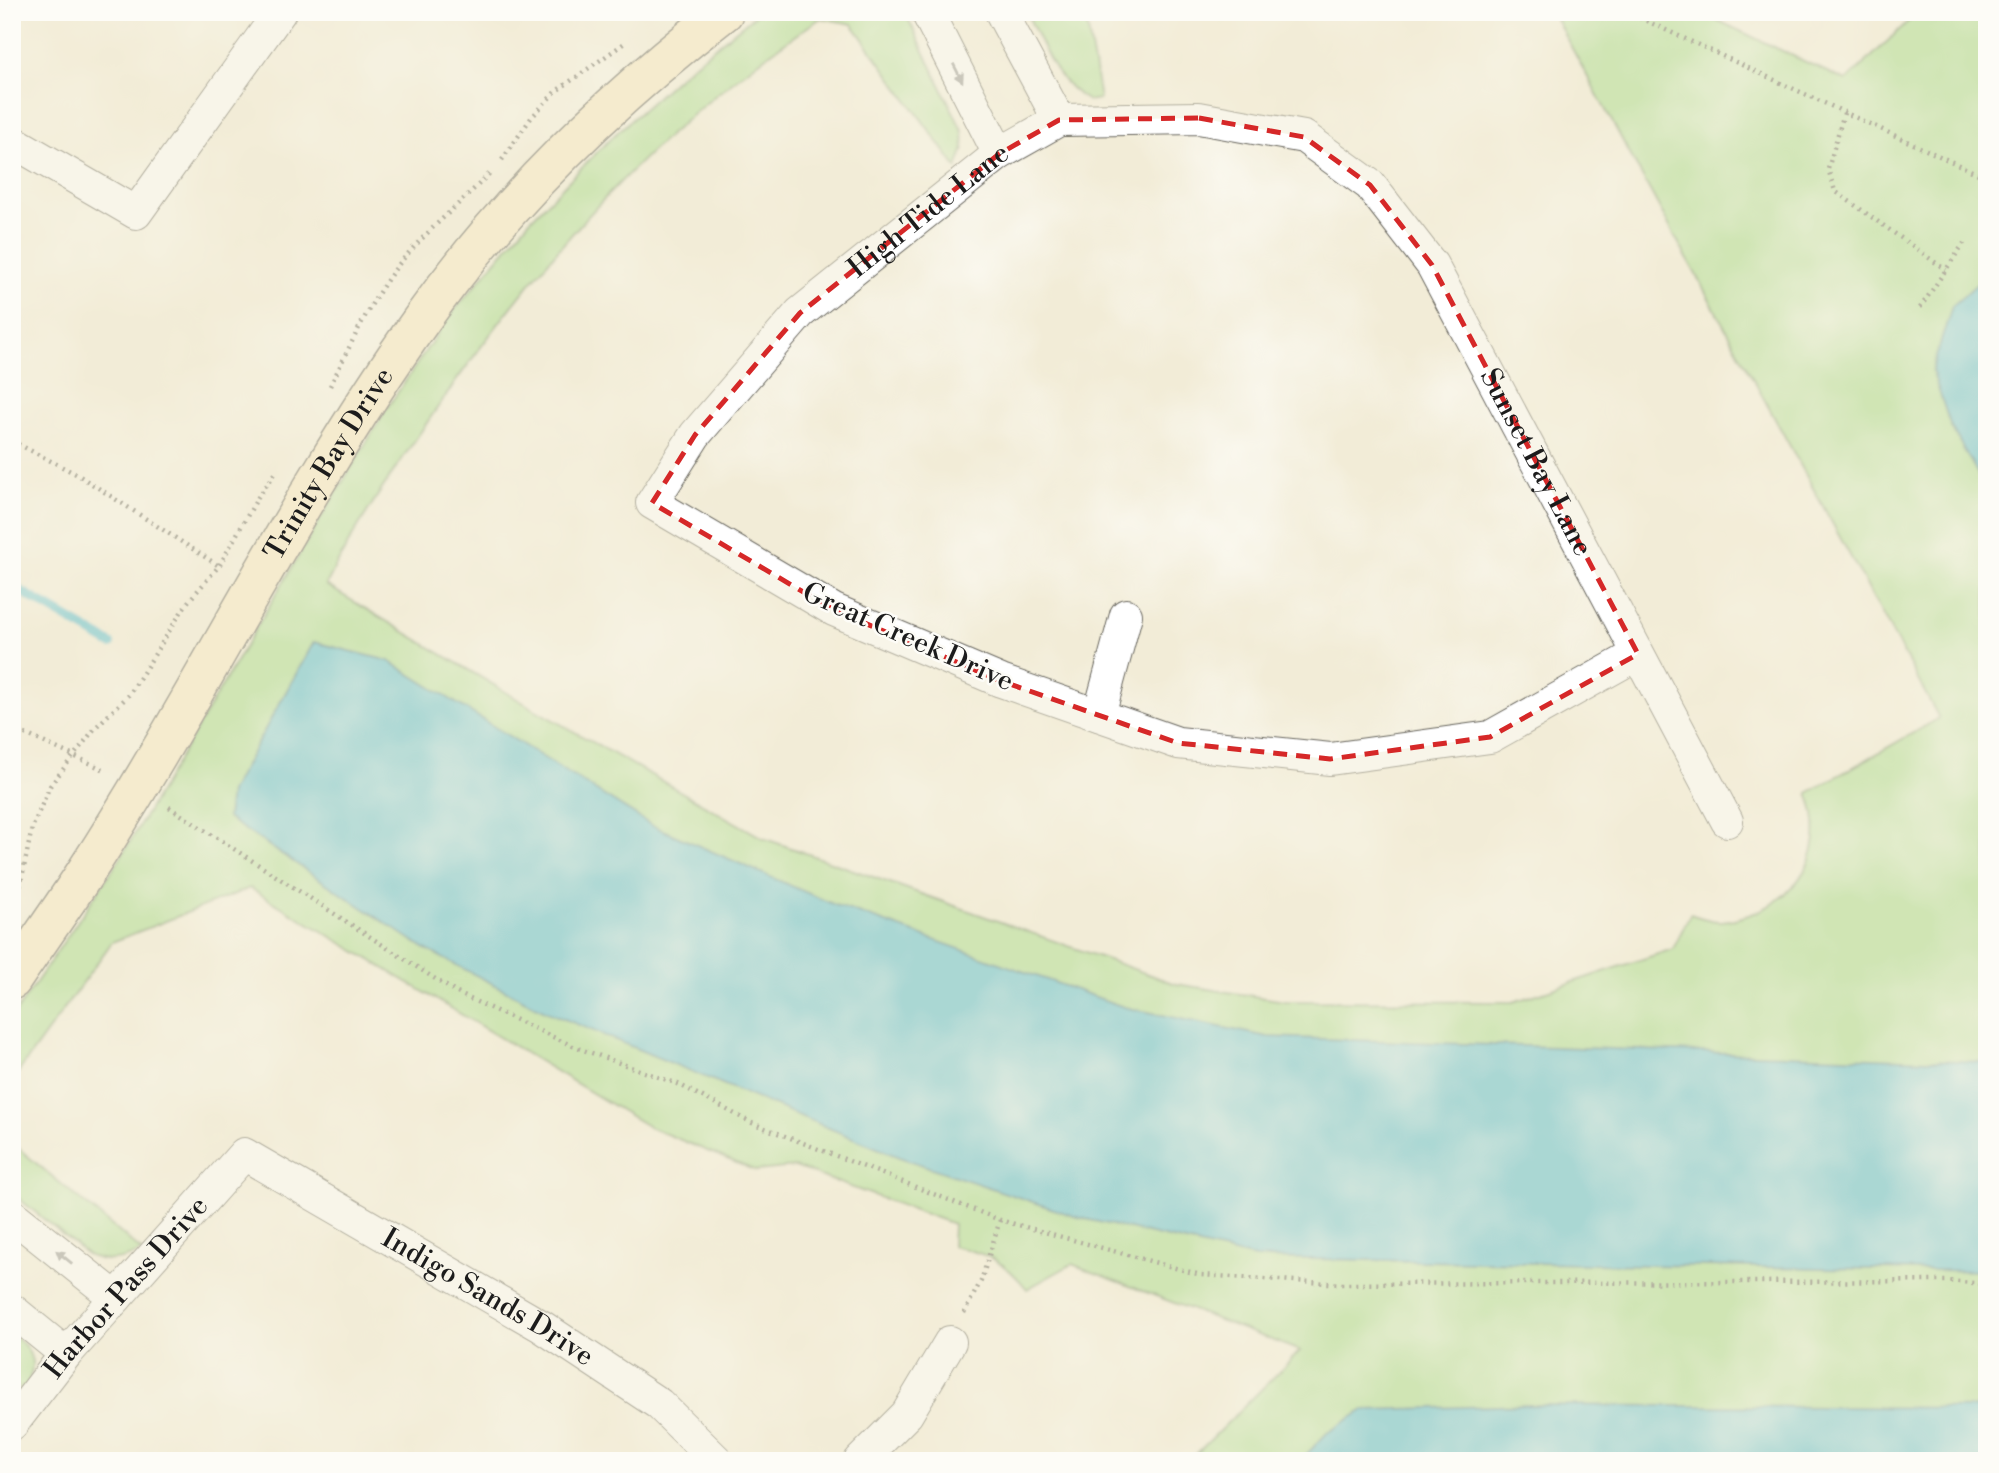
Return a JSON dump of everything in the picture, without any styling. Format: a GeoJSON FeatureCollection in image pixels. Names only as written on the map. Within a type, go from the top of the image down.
{"type":"FeatureCollection","features":[{"type":"Feature","properties":{"kind":"street"},"geometry":{"type":"LineString","coordinates":[[12,141],[136,214],[280,12]]}},
{"type":"Feature","properties":{"kind":"street","name":"Trinity Bay Drive"},"geometry":{"type":"LineString","coordinates":[[12,980],[88,868],[348,428],[423,317],[512,208],[576,140],[679,47],[724,12]]}},
{"type":"Feature","properties":{"kind":"street"},"geometry":{"type":"LineString","coordinates":[[927,12],[999,154]]}},
{"type":"Feature","properties":{"kind":"street"},"geometry":{"type":"LineString","coordinates":[[1002,12],[1059,120]]}},
{"type":"Feature","properties":{"kind":"street","name":"High Tide Lane"},"geometry":{"type":"LineString","coordinates":[[652,503],[695,435],[800,313],[999,154],[1059,120],[1199,118],[1304,138]]}},
{"type":"Feature","properties":{"kind":"street","name":"Sunset Bay Lane"},"geometry":{"type":"LineString","coordinates":[[1304,138],[1370,186],[1432,265],[1727,821]]}},
{"type":"Feature","properties":{"kind":"street","name":"Great Creek Drive"},"geometry":{"type":"LineString","coordinates":[[652,503],[834,610],[1001,681],[1178,743],[1330,760],[1490,737],[1638,654]]}},
{"type":"Feature","properties":{"kind":"street"},"geometry":{"type":"LineString","coordinates":[[1099,715],[1126,615]]}},
{"type":"Feature","properties":{"kind":"street","name":"Harbor Pass Drive"},"geometry":{"type":"LineString","coordinates":[[12,1424],[66,1354],[244,1154]]}},
{"type":"Feature","properties":{"kind":"street","name":"Indigo Sands Drive"},"geometry":{"type":"LineString","coordinates":[[244,1154],[541,1326],[659,1404],[717,1461]]}},
{"type":"Feature","properties":{"kind":"street"},"geometry":{"type":"LineString","coordinates":[[12,1215],[116,1298]]}},
{"type":"Feature","properties":{"kind":"street"},"geometry":{"type":"LineString","coordinates":[[12,1310],[66,1354]]}},
{"type":"Feature","properties":{"kind":"street"},"geometry":{"type":"LineString","coordinates":[[860,1461],[907,1414],[950,1342]]}},
{"type":"Feature","properties":{"kind":"path"},"geometry":{"type":"LineString","coordinates":[[1627,12],[1987,178]]}},
{"type":"Feature","properties":{"kind":"path"},"geometry":{"type":"LineString","coordinates":[[1844,113],[1828,169],[1835,191],[1946,270]]}},
{"type":"Feature","properties":{"kind":"path"},"geometry":{"type":"LineString","coordinates":[[1920,308],[1964,243]]}},
{"type":"Feature","properties":{"kind":"path"},"geometry":{"type":"LineString","coordinates":[[12,441],[78,475],[219,566]]}},
{"type":"Feature","properties":{"kind":"path"},"geometry":{"type":"LineString","coordinates":[[12,728],[109,772]]}},
{"type":"Feature","properties":{"kind":"path"},"geometry":{"type":"LineString","coordinates":[[159,801],[457,993],[575,1047],[678,1084],[752,1123],[1000,1220],[1201,1275],[1342,1284],[1919,1281],[1987,1284]]}},
{"type":"Feature","properties":{"kind":"path"},"geometry":{"type":"LineString","coordinates":[[950,1342],[981,1281],[1000,1220]]}},
{"type":"Feature","properties":{"kind":"highlighted area"},"geometry":{"type":"Polygon","coordinates":[[[1199,118],[1304,137],[1370,185],[1432,265],[1638,654],[1490,737],[1330,759],[1178,743],[1001,681],[834,610],[652,503],[695,435],[800,313],[999,154],[1059,120],[1199,118]]]}},
{"type":"Feature","properties":{"kind":"green space"},"geometry":{"type":"Polygon","coordinates":[[[759,12],[905,12],[963,132],[964,148],[957,168],[852,24],[821,18],[706,103],[655,148],[561,246],[517,299],[433,414],[363,519],[326,585],[534,709],[763,838],[1176,984],[1285,1001],[1513,1002],[1673,949],[1690,914],[1722,921],[1746,916],[1767,907],[1785,894],[1800,878],[1810,860],[1815,839],[1814,817],[1808,793],[1939,718],[1552,12],[1700,12],[1846,81],[1918,12],[1987,12],[1987,1461],[1189,1461],[1300,1351],[1072,1264],[1027,1289],[1003,1265],[976,1252],[952,1246],[953,1224],[795,1167],[756,1171],[649,1127],[250,888],[112,942],[12,1081],[12,1018],[119,860],[387,408],[447,319],[529,221],[611,138],[690,67],[759,12]]]}},
{"type":"Feature","properties":{"kind":"green space"},"geometry":{"type":"Polygon","coordinates":[[[1026,12],[1085,12],[1100,99],[1088,101],[1067,84],[1044,50],[1026,12]]]}},
{"type":"Feature","properties":{"kind":"green space"},"geometry":{"type":"Polygon","coordinates":[[[12,1143],[142,1251],[116,1260],[89,1256],[12,1193],[12,1143]]]}},
{"type":"Feature","properties":{"kind":"green space"},"geometry":{"type":"Polygon","coordinates":[[[12,1333],[26,1347],[32,1360],[31,1374],[23,1391],[12,1382],[12,1333]]]}},
{"type":"Feature","properties":{"kind":"water"},"geometry":{"type":"Polygon","coordinates":[[[1987,275],[1987,490],[1951,427],[1932,370],[1952,306],[1987,275]]]}},
{"type":"Feature","properties":{"kind":"water"},"geometry":{"type":"Polygon","coordinates":[[[314,642],[389,661],[651,825],[835,905],[1124,1007],[1268,1037],[1987,1062],[1987,1271],[1255,1258],[1077,1217],[899,1157],[545,1011],[425,949],[227,818],[230,792],[314,642]]]}},
{"type":"Feature","properties":{"kind":"water"},"geometry":{"type":"Polygon","coordinates":[[[1530,1405],[1987,1408],[1987,1461],[1300,1461],[1327,1433],[1364,1410],[1530,1405]]]}},
{"type":"Feature","properties":{"kind":"waterway"},"geometry":{"type":"LineString","coordinates":[[12,586],[111,644]]}}]}
